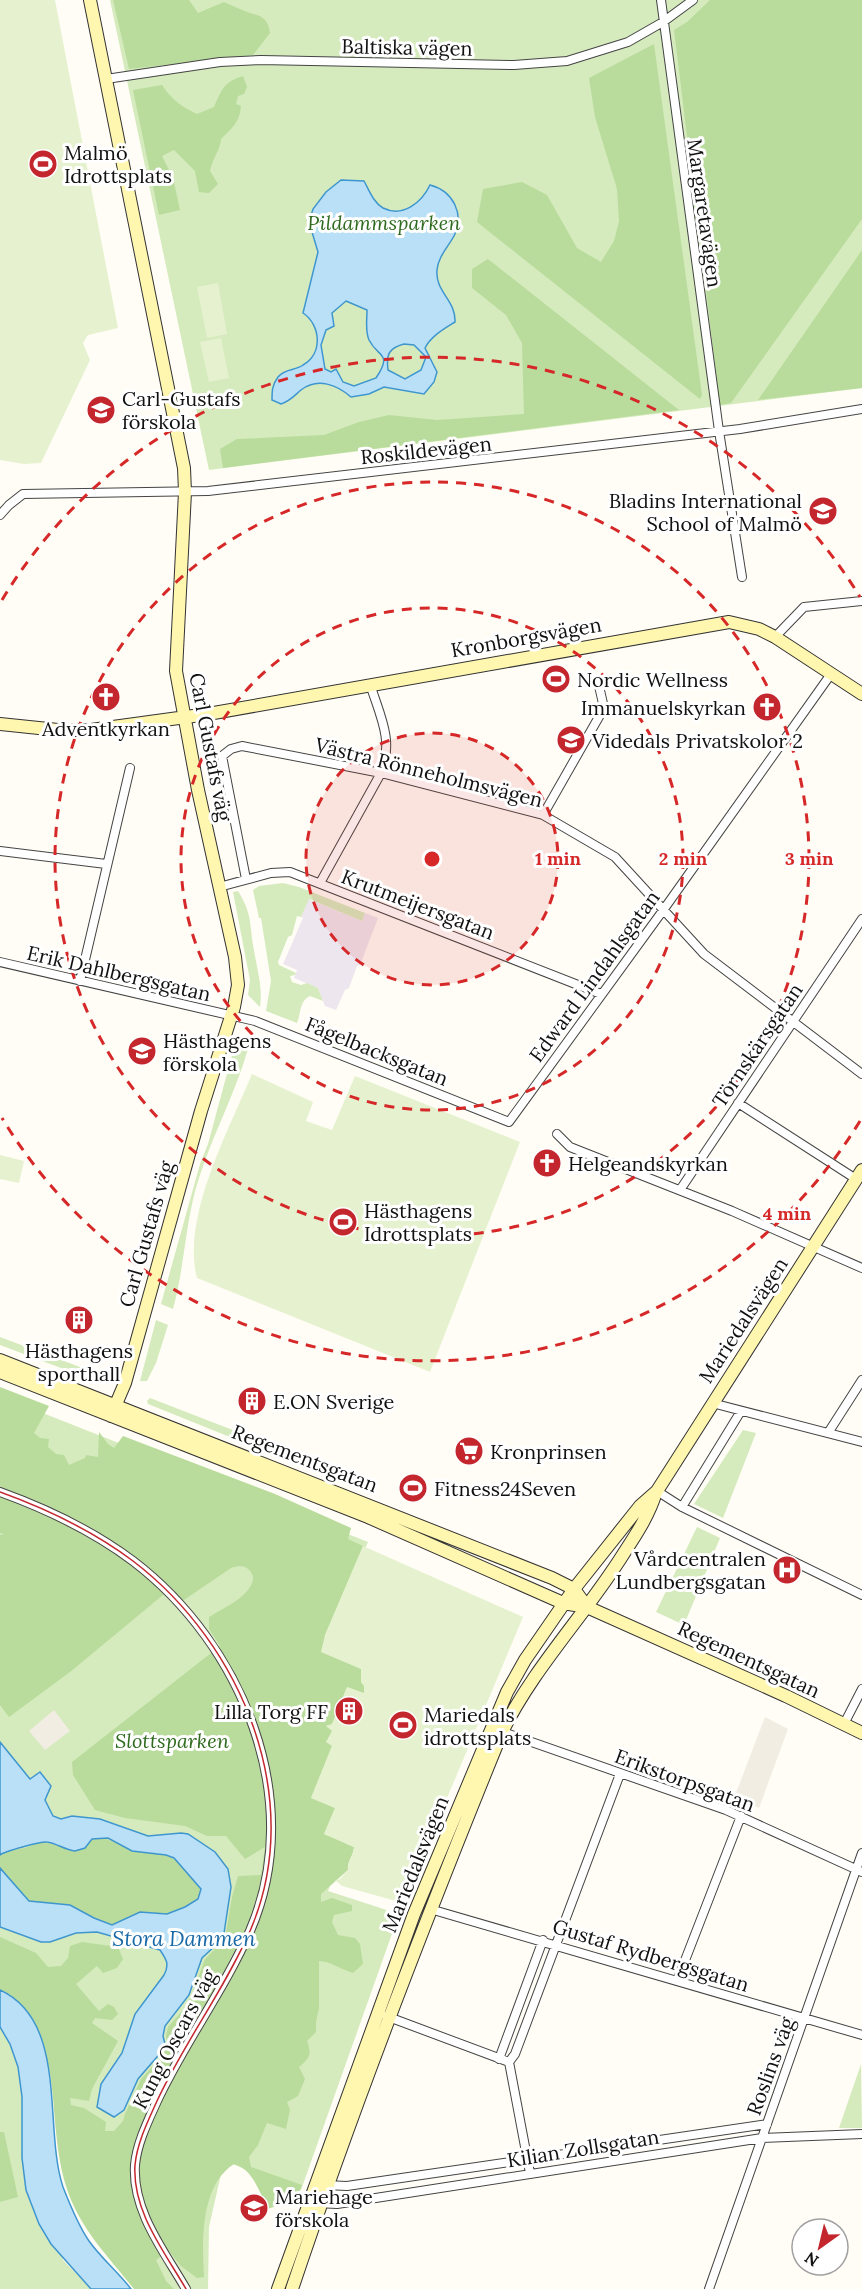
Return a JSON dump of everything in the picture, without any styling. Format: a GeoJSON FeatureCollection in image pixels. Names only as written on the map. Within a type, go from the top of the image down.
{"type":"FeatureCollection","features":[{"type":"Feature","properties":{"kind":"main road","name":"Carl Gustafs väg"},"geometry":{"type":"LineString","coordinates":[[90,0],[184,468],[185,492],[176,671],[183,716],[238,979],[238,994],[201,1111],[125,1383],[114,1411]]}},
{"type":"Feature","properties":{"kind":"main road","name":"Kronborgsvägen"},"geometry":{"type":"LineString","coordinates":[[0,724],[58,730],[91,730],[208,714],[729,622],[775,637],[831,674],[861,690]]}},
{"type":"Feature","properties":{"kind":"main road","name":"Mariedalsvägen"},"geometry":{"type":"LineString","coordinates":[[278,2289],[322,2184],[384,2015],[422,1893],[497,1730],[603,1587],[650,1513],[657,1491],[859,1174]]}},
{"type":"Feature","properties":{"kind":"main road","name":"Regementsgatan"},"geometry":{"type":"LineString","coordinates":[[0,1360],[563,1603],[587,1607],[862,1733]]}},
{"type":"Feature","properties":{"kind":"main road","name":"Regementsgatan"},"geometry":{"type":"LineString","coordinates":[[0,1372],[114,1411],[421,1524],[552,1578],[574,1589],[587,1607]]}},
{"type":"Feature","properties":{"kind":"main road","name":"Mariedalsvägen"},"geometry":{"type":"LineString","coordinates":[[384,2015],[430,1909],[515,1676],[563,1603],[640,1506],[657,1491]]}},
{"type":"Feature","properties":{"kind":"main road","name":"Mariedalsvägen"},"geometry":{"type":"LineString","coordinates":[[292,2289],[315,2202]]}},
{"type":"Feature","properties":{"kind":"street","name":"Margaretavägen"},"geometry":{"type":"LineString","coordinates":[[661,0],[719,431],[742,577]]}},
{"type":"Feature","properties":{"kind":"street","name":"Baltiska vägen"},"geometry":{"type":"LineString","coordinates":[[106,79],[220,62],[261,60],[514,65],[567,61],[628,42],[663,22],[693,0]]}},
{"type":"Feature","properties":{"kind":"street","name":"Roskildevägen"},"geometry":{"type":"LineString","coordinates":[[0,515],[9,504],[23,494],[185,492],[512,457],[719,431],[862,409]]}},
{"type":"Feature","properties":{"kind":"street"},"geometry":{"type":"LineString","coordinates":[[775,637],[793,616],[804,608],[862,601]]}},
{"type":"Feature","properties":{"kind":"street","name":"Edward Lindahlsgatan"},"geometry":{"type":"LineString","coordinates":[[509,1122],[831,674]]}},
{"type":"Feature","properties":{"kind":"street"},"geometry":{"type":"LineString","coordinates":[[320,883],[387,758],[388,740],[370,684]]}},
{"type":"Feature","properties":{"kind":"street"},"geometry":{"type":"LineString","coordinates":[[543,814],[604,708],[599,686]]}},
{"type":"Feature","properties":{"kind":"street","name":"Västra Rönneholmsvägen"},"geometry":{"type":"LineString","coordinates":[[222,756],[231,749],[242,746],[381,773],[543,814],[615,857],[704,954],[862,1074]]}},
{"type":"Feature","properties":{"kind":"street","name":"Carl Gustafs väg"},"geometry":{"type":"LineString","coordinates":[[222,756],[246,879]]}},
{"type":"Feature","properties":{"kind":"street"},"geometry":{"type":"LineString","coordinates":[[80,981],[130,768]]}},
{"type":"Feature","properties":{"kind":"street"},"geometry":{"type":"LineString","coordinates":[[0,851],[106,864]]}},
{"type":"Feature","properties":{"kind":"street","name":"Krutmeijersgatan"},"geometry":{"type":"LineString","coordinates":[[219,887],[271,873],[290,872],[601,994]]}},
{"type":"Feature","properties":{"kind":"street","name":"Törnskärsgatan"},"geometry":{"type":"LineString","coordinates":[[680,1190],[862,919]]}},
{"type":"Feature","properties":{"kind":"street","name":"Erik Dahlbergsgatan"},"geometry":{"type":"LineString","coordinates":[[0,962],[231,1016]]}},
{"type":"Feature","properties":{"kind":"street","name":"Fågelbacksgatan"},"geometry":{"type":"LineString","coordinates":[[231,1016],[268,1026],[509,1122]]}},
{"type":"Feature","properties":{"kind":"street"},"geometry":{"type":"LineString","coordinates":[[738,1103],[859,1174]]}},
{"type":"Feature","properties":{"kind":"street"},"geometry":{"type":"LineString","coordinates":[[557,1134],[570,1146],[732,1210],[862,1268]]}},
{"type":"Feature","properties":{"kind":"street"},"geometry":{"type":"LineString","coordinates":[[828,1434],[862,1380]]}},
{"type":"Feature","properties":{"kind":"street"},"geometry":{"type":"LineString","coordinates":[[712,1403],[862,1442]]}},
{"type":"Feature","properties":{"kind":"street"},"geometry":{"type":"LineString","coordinates":[[682,1507],[741,1411]]}},
{"type":"Feature","properties":{"kind":"street"},"geometry":{"type":"LineString","coordinates":[[657,1491],[682,1507],[862,1595]]}},
{"type":"Feature","properties":{"kind":"street","name":"Kung Oscars väg"},"geometry":{"type":"LineString","coordinates":[[0,1492],[59,1516],[99,1538],[133,1561],[166,1590],[200,1630],[224,1664],[248,1710],[263,1755],[271,1813],[271,1830],[267,1873],[257,1911],[226,1978],[170,2072],[142,2135],[135,2165],[139,2200],[145,2217],[186,2289]]}},
{"type":"Feature","properties":{"kind":"street"},"geometry":{"type":"LineString","coordinates":[[844,1724],[862,1689]]}},
{"type":"Feature","properties":{"kind":"street","name":"Erikstorpsgatan"},"geometry":{"type":"LineString","coordinates":[[497,1730],[741,1816],[859,1871]]}},
{"type":"Feature","properties":{"kind":"street"},"geometry":{"type":"LineString","coordinates":[[530,2173],[509,2062],[515,2054],[620,1774]]}},
{"type":"Feature","properties":{"kind":"street"},"geometry":{"type":"LineString","coordinates":[[678,1981],[741,1816]]}},
{"type":"Feature","properties":{"kind":"street","name":"Roslins väg"},"geometry":{"type":"LineString","coordinates":[[709,2289],[859,1871],[862,1853]]}},
{"type":"Feature","properties":{"kind":"street","name":"Gustaf Rydbergsgatan"},"geometry":{"type":"LineString","coordinates":[[430,1909],[543,1940],[862,2035]]}},
{"type":"Feature","properties":{"kind":"street"},"geometry":{"type":"LineString","coordinates":[[499,2059],[543,1940]]}},
{"type":"Feature","properties":{"kind":"street"},"geometry":{"type":"LineString","coordinates":[[384,2015],[509,2062]]}},
{"type":"Feature","properties":{"kind":"street","name":"Kilian Zollsgatan"},"geometry":{"type":"LineString","coordinates":[[322,2184],[347,2187],[767,2124]]}},
{"type":"Feature","properties":{"kind":"street","name":"Kilian Zollsgatan"},"geometry":{"type":"LineString","coordinates":[[315,2202],[337,2204],[762,2138],[862,2134]]}},
{"type":"Feature","properties":{"kind":"shaded area"},"geometry":{"type":"Polygon","coordinates":[[[308,899],[362,921],[365,913],[378,918],[360,965],[357,966],[349,988],[345,990],[336,1010],[325,1006],[318,988],[294,978],[297,970],[283,964],[303,918],[301,917],[308,899]]]}},
{"type":"Feature","properties":{"kind":"shaded area"},"geometry":{"type":"Polygon","coordinates":[[[54,1710],[70,1731],[45,1750],[29,1731],[54,1710]]]}},
{"type":"Feature","properties":{"kind":"shaded area"},"geometry":{"type":"Polygon","coordinates":[[[765,1717],[788,1729],[759,1808],[752,1805],[750,1810],[742,1807],[745,1796],[736,1793],[765,1717]]]}},
{"type":"Feature","properties":{"kind":"green space","name":"Malmö Idrottsplats"},"geometry":{"type":"Polygon","coordinates":[[[0,0],[55,0],[118,328],[88,335],[83,343],[90,360],[41,463],[24,464],[0,460],[0,0]]]}},
{"type":"Feature","properties":{"kind":"green space","name":"Pildammsparken"},"geometry":{"type":"Polygon","coordinates":[[[110,0],[862,0],[862,388],[209,470],[110,0]]]}},
{"type":"Feature","properties":{"kind":"green space"},"geometry":{"type":"Polygon","coordinates":[[[113,0],[189,0],[198,13],[224,2],[263,18],[270,33],[253,55],[129,69],[113,0]]]}},
{"type":"Feature","properties":{"kind":"green space"},"geometry":{"type":"Polygon","coordinates":[[[710,0],[862,0],[862,219],[731,403],[720,405],[674,30],[687,22],[710,0]]]}},
{"type":"Feature","properties":{"kind":"green space"},"geometry":{"type":"Polygon","coordinates":[[[654,44],[702,395],[700,399],[477,222],[483,189],[522,182],[547,195],[577,248],[601,262],[614,241],[619,221],[617,189],[595,117],[589,78],[654,44]]]}},
{"type":"Feature","properties":{"kind":"green space"},"geometry":{"type":"Polygon","coordinates":[[[243,76],[247,87],[244,94],[238,96],[236,104],[241,106],[239,116],[221,139],[210,171],[218,184],[209,193],[199,192],[195,171],[174,150],[162,156],[173,178],[180,210],[159,215],[133,90],[162,85],[177,102],[197,114],[214,107],[224,87],[243,76]]]}},
{"type":"Feature","properties":{"kind":"green space"},"geometry":{"type":"Polygon","coordinates":[[[862,250],[862,388],[758,400],[851,266],[862,250]]]}},
{"type":"Feature","properties":{"kind":"green space"},"geometry":{"type":"Polygon","coordinates":[[[488,259],[679,410],[223,468],[220,449],[237,439],[324,435],[359,422],[389,415],[437,420],[524,414],[522,343],[506,315],[472,288],[472,269],[488,259]]]}},
{"type":"Feature","properties":{"kind":"green space"},"geometry":{"type":"Polygon","coordinates":[[[218,283],[227,334],[207,338],[197,287],[218,283]]]}},
{"type":"Feature","properties":{"kind":"green space"},"geometry":{"type":"Polygon","coordinates":[[[221,338],[229,378],[209,382],[200,342],[221,338]]]}},
{"type":"Feature","properties":{"kind":"green space"},"geometry":{"type":"Polygon","coordinates":[[[283,883],[365,913],[362,921],[309,899],[301,917],[297,916],[292,935],[288,937],[278,962],[279,965],[296,973],[290,976],[292,982],[301,985],[307,983],[318,988],[323,1001],[310,996],[306,998],[297,1023],[266,1011],[271,981],[261,918],[259,918],[253,890],[259,886],[283,883]]]}},
{"type":"Feature","properties":{"kind":"green space"},"geometry":{"type":"Polygon","coordinates":[[[238,891],[250,920],[260,985],[260,1007],[248,995],[250,980],[233,892],[238,891]]]}},
{"type":"Feature","properties":{"kind":"green space"},"geometry":{"type":"Polygon","coordinates":[[[235,1044],[248,1049],[194,1194],[173,1309],[161,1304],[235,1044]]]}},
{"type":"Feature","properties":{"kind":"green space","name":"Hästhagens Idrottsplats"},"geometry":{"type":"Polygon","coordinates":[[[252,1074],[313,1102],[306,1121],[332,1130],[355,1076],[520,1142],[430,1372],[197,1278],[194,1254],[201,1201],[220,1147],[252,1074]]]}},
{"type":"Feature","properties":{"kind":"green space"},"geometry":{"type":"Polygon","coordinates":[[[0,1155],[24,1161],[19,1183],[0,1179],[0,1155]]]}},
{"type":"Feature","properties":{"kind":"green space"},"geometry":{"type":"Polygon","coordinates":[[[156,1320],[168,1325],[156,1363],[147,1381],[140,1381],[156,1320]]]}},
{"type":"Feature","properties":{"kind":"green space"},"geometry":{"type":"Polygon","coordinates":[[[0,1337],[96,1373],[97,1378],[93,1380],[0,1345],[0,1337]]]}},
{"type":"Feature","properties":{"kind":"green space","name":"Slottsparken"},"geometry":{"type":"Polygon","coordinates":[[[0,1387],[49,1406],[34,1433],[40,1438],[49,1439],[48,1447],[56,1454],[64,1455],[69,1465],[85,1458],[86,1455],[98,1457],[99,1432],[114,1448],[123,1436],[275,1494],[351,1528],[348,1539],[363,1546],[325,1635],[361,1669],[364,1694],[347,1687],[332,1724],[326,1726],[333,1731],[332,1746],[311,1798],[335,1808],[324,1834],[354,1847],[348,1870],[321,1894],[321,1902],[332,1898],[352,1905],[352,1911],[334,1915],[332,1922],[338,1935],[355,1938],[360,1944],[363,1964],[353,1973],[319,1961],[319,2008],[316,2032],[307,2041],[309,2056],[299,2067],[305,2079],[298,2096],[287,2102],[290,2110],[286,2129],[267,2123],[258,2145],[249,2157],[251,2167],[302,2185],[296,2200],[267,2209],[261,2208],[259,2203],[261,2194],[253,2180],[244,2169],[234,2164],[223,2174],[209,2200],[204,2231],[204,2277],[197,2278],[181,2266],[169,2251],[156,2260],[166,2281],[174,2289],[134,2289],[95,2241],[78,2215],[62,2172],[47,2061],[11,1995],[0,1990],[0,1937],[36,1953],[48,1967],[61,1966],[68,1958],[70,1946],[82,1942],[118,1947],[123,1959],[117,1968],[103,1973],[97,1966],[76,1984],[99,2011],[108,2004],[114,2007],[118,2014],[112,2020],[95,2018],[92,2023],[118,2041],[92,2089],[89,2101],[70,2098],[71,2105],[84,2108],[106,2122],[105,2131],[114,2131],[123,2121],[141,2079],[163,2055],[167,2043],[168,2027],[189,2003],[205,1959],[217,1947],[226,1932],[238,1876],[261,1875],[265,1847],[245,1859],[226,1836],[207,1836],[185,1826],[125,1818],[95,1810],[73,1775],[72,1762],[220,1646],[209,1629],[209,1617],[243,1595],[249,1589],[253,1576],[244,1567],[231,1568],[181,1602],[169,1590],[70,1672],[9,1717],[0,1705],[0,1535],[4,1534],[0,1533],[0,1387]]]}},
{"type":"Feature","properties":{"kind":"green space","name":"Slottsparken"},"geometry":{"type":"Polygon","coordinates":[[[0,1396],[368,1542],[320,1650],[386,1677],[344,1850],[328,1891],[399,1914],[301,2190],[224,2161],[209,2227],[208,2289],[140,2289],[55,2064],[0,1983],[0,1396]]]}},
{"type":"Feature","properties":{"kind":"green space"},"geometry":{"type":"Polygon","coordinates":[[[150,1398],[372,1484],[370,1490],[342,1482],[148,1404],[147,1401],[150,1398]]]}},
{"type":"Feature","properties":{"kind":"green space"},"geometry":{"type":"Polygon","coordinates":[[[743,1430],[756,1433],[723,1518],[694,1504],[743,1430]]]}},
{"type":"Feature","properties":{"kind":"green space"},"geometry":{"type":"Polygon","coordinates":[[[697,1527],[720,1538],[684,1625],[656,1612],[697,1527]]]}},
{"type":"Feature","properties":{"kind":"green space","name":"Mariedals idrottsplats"},"geometry":{"type":"Polygon","coordinates":[[[363,1546],[523,1617],[403,1903],[342,1886],[335,1880],[340,1879],[348,1870],[354,1847],[324,1834],[335,1808],[311,1798],[332,1746],[326,1742],[332,1731],[326,1726],[332,1724],[347,1687],[364,1693],[361,1669],[321,1652],[325,1635],[363,1546]]]}},
{"type":"Feature","properties":{"kind":"green space"},"geometry":{"type":"Polygon","coordinates":[[[98,1837],[136,1851],[161,1854],[174,1860],[185,1869],[201,1889],[199,1899],[167,1914],[140,1912],[112,1925],[70,1905],[29,1901],[0,1868],[0,1855],[5,1851],[25,1848],[40,1842],[85,1848],[92,1839],[98,1837]]]}},
{"type":"Feature","properties":{"kind":"green space"},"geometry":{"type":"Polygon","coordinates":[[[0,2027],[10,2043],[18,2067],[22,2097],[63,2260],[91,2289],[0,2289],[0,2027]]]}},
{"type":"Feature","properties":{"kind":"green space"},"geometry":{"type":"Polygon","coordinates":[[[861,2064],[862,2128],[839,2128],[861,2064]]]}},
{"type":"Feature","properties":{"kind":"green space"},"geometry":{"type":"Polygon","coordinates":[[[0,2132],[4,2132],[18,2197],[0,2202],[0,2132]]]}},
{"type":"Feature","properties":{"kind":"water"},"geometry":{"type":"Polygon","coordinates":[[[341,180],[364,181],[377,203],[390,211],[398,211],[411,207],[430,185],[445,192],[455,204],[457,228],[441,256],[437,278],[452,308],[455,322],[434,336],[425,348],[437,372],[434,382],[424,394],[384,387],[369,394],[351,397],[334,386],[321,383],[307,386],[281,404],[272,400],[273,388],[278,377],[284,372],[300,367],[309,360],[317,347],[316,332],[309,318],[303,313],[318,252],[309,222],[313,209],[326,192],[341,180]],[[346,301],[332,313],[334,326],[326,330],[321,345],[325,369],[331,372],[336,369],[343,382],[354,386],[376,378],[384,359],[369,340],[367,310],[346,301]],[[404,344],[390,352],[387,364],[388,370],[405,379],[421,370],[426,357],[414,345],[404,344]]]}},
{"type":"Feature","properties":{"kind":"water","name":"Stora Dammen"},"geometry":{"type":"Polygon","coordinates":[[[0,1742],[30,1779],[40,1772],[51,1786],[45,1800],[53,1816],[61,1819],[72,1816],[100,1819],[148,1836],[188,1834],[215,1852],[228,1869],[231,1887],[224,1933],[217,1944],[202,1958],[189,1995],[165,2026],[163,2050],[138,2079],[124,2110],[114,2117],[97,2107],[101,2084],[122,2053],[135,2014],[164,1975],[167,1968],[165,1959],[160,1950],[97,1932],[76,1933],[50,1942],[41,1942],[0,1927],[0,1868],[29,1901],[70,1905],[112,1925],[140,1912],[167,1914],[185,1907],[198,1899],[201,1889],[174,1858],[132,1851],[108,1838],[92,1839],[85,1848],[75,1851],[43,1842],[0,1855],[0,1742]]]}},
{"type":"Feature","properties":{"kind":"water"},"geometry":{"type":"Polygon","coordinates":[[[0,1990],[22,2005],[36,2026],[45,2051],[50,2078],[57,2163],[71,2208],[89,2241],[131,2289],[91,2289],[51,2244],[39,2224],[26,2190],[22,2158],[22,2097],[18,2067],[10,2044],[0,2027],[0,1990]]]}},
{"type":"Feature","properties":{"kind":"tram line"},"geometry":{"type":"LineString","coordinates":[[0,1492],[52,1513],[86,1530],[133,1561],[172,1595],[205,1635],[233,1680],[254,1728],[267,1778],[271,1830],[266,1881],[250,1931],[240,1953],[168,2079],[140,2140],[136,2157],[135,2182],[144,2214],[159,2245],[186,2289]]}},
{"type":"Feature","properties":{"kind":"place","name":"Malmö Idrottsplats"},"geometry":{"type":"Point","coordinates":[43,164]}},
{"type":"Feature","properties":{"kind":"place","name":"Carl-Gustafs förskola"},"geometry":{"type":"Point","coordinates":[101,410]}},
{"type":"Feature","properties":{"kind":"place","name":"Bladins International School of Malmö"},"geometry":{"type":"Point","coordinates":[823,511]}},
{"type":"Feature","properties":{"kind":"place","name":"Nordic Wellness"},"geometry":{"type":"Point","coordinates":[556,679]}},
{"type":"Feature","properties":{"kind":"place","name":"Adventkyrkan"},"geometry":{"type":"Point","coordinates":[106,697]}},
{"type":"Feature","properties":{"kind":"place","name":"Immanuelskyrkan"},"geometry":{"type":"Point","coordinates":[767,707]}},
{"type":"Feature","properties":{"kind":"place","name":"Videdals Privatskolor 2"},"geometry":{"type":"Point","coordinates":[571,740]}},
{"type":"Feature","properties":{"kind":"place","name":"Hästhagens förskola"},"geometry":{"type":"Point","coordinates":[142,1051]}},
{"type":"Feature","properties":{"kind":"place","name":"Helgeandskyrkan"},"geometry":{"type":"Point","coordinates":[547,1163]}},
{"type":"Feature","properties":{"kind":"place","name":"Hästhagens Idrottsplats"},"geometry":{"type":"Point","coordinates":[343,1222]}},
{"type":"Feature","properties":{"kind":"place","name":"Hästhagens sporthall"},"geometry":{"type":"Point","coordinates":[79,1320]}},
{"type":"Feature","properties":{"kind":"place","name":"E.ON Sverige"},"geometry":{"type":"Point","coordinates":[252,1401]}},
{"type":"Feature","properties":{"kind":"place","name":"Kronprinsen"},"geometry":{"type":"Point","coordinates":[469,1451]}},
{"type":"Feature","properties":{"kind":"place","name":"Fitness24Seven"},"geometry":{"type":"Point","coordinates":[413,1488]}},
{"type":"Feature","properties":{"kind":"place","name":"Vårdcentralen Lundbergsgatan"},"geometry":{"type":"Point","coordinates":[787,1570]}},
{"type":"Feature","properties":{"kind":"place","name":"Lilla Torg FF"},"geometry":{"type":"Point","coordinates":[349,1711]}},
{"type":"Feature","properties":{"kind":"place","name":"Mariedals idrottsplats"},"geometry":{"type":"Point","coordinates":[403,1725]}},
{"type":"Feature","properties":{"kind":"place","name":"Mariehage förskola"},"geometry":{"type":"Point","coordinates":[254,2208]}}]}
